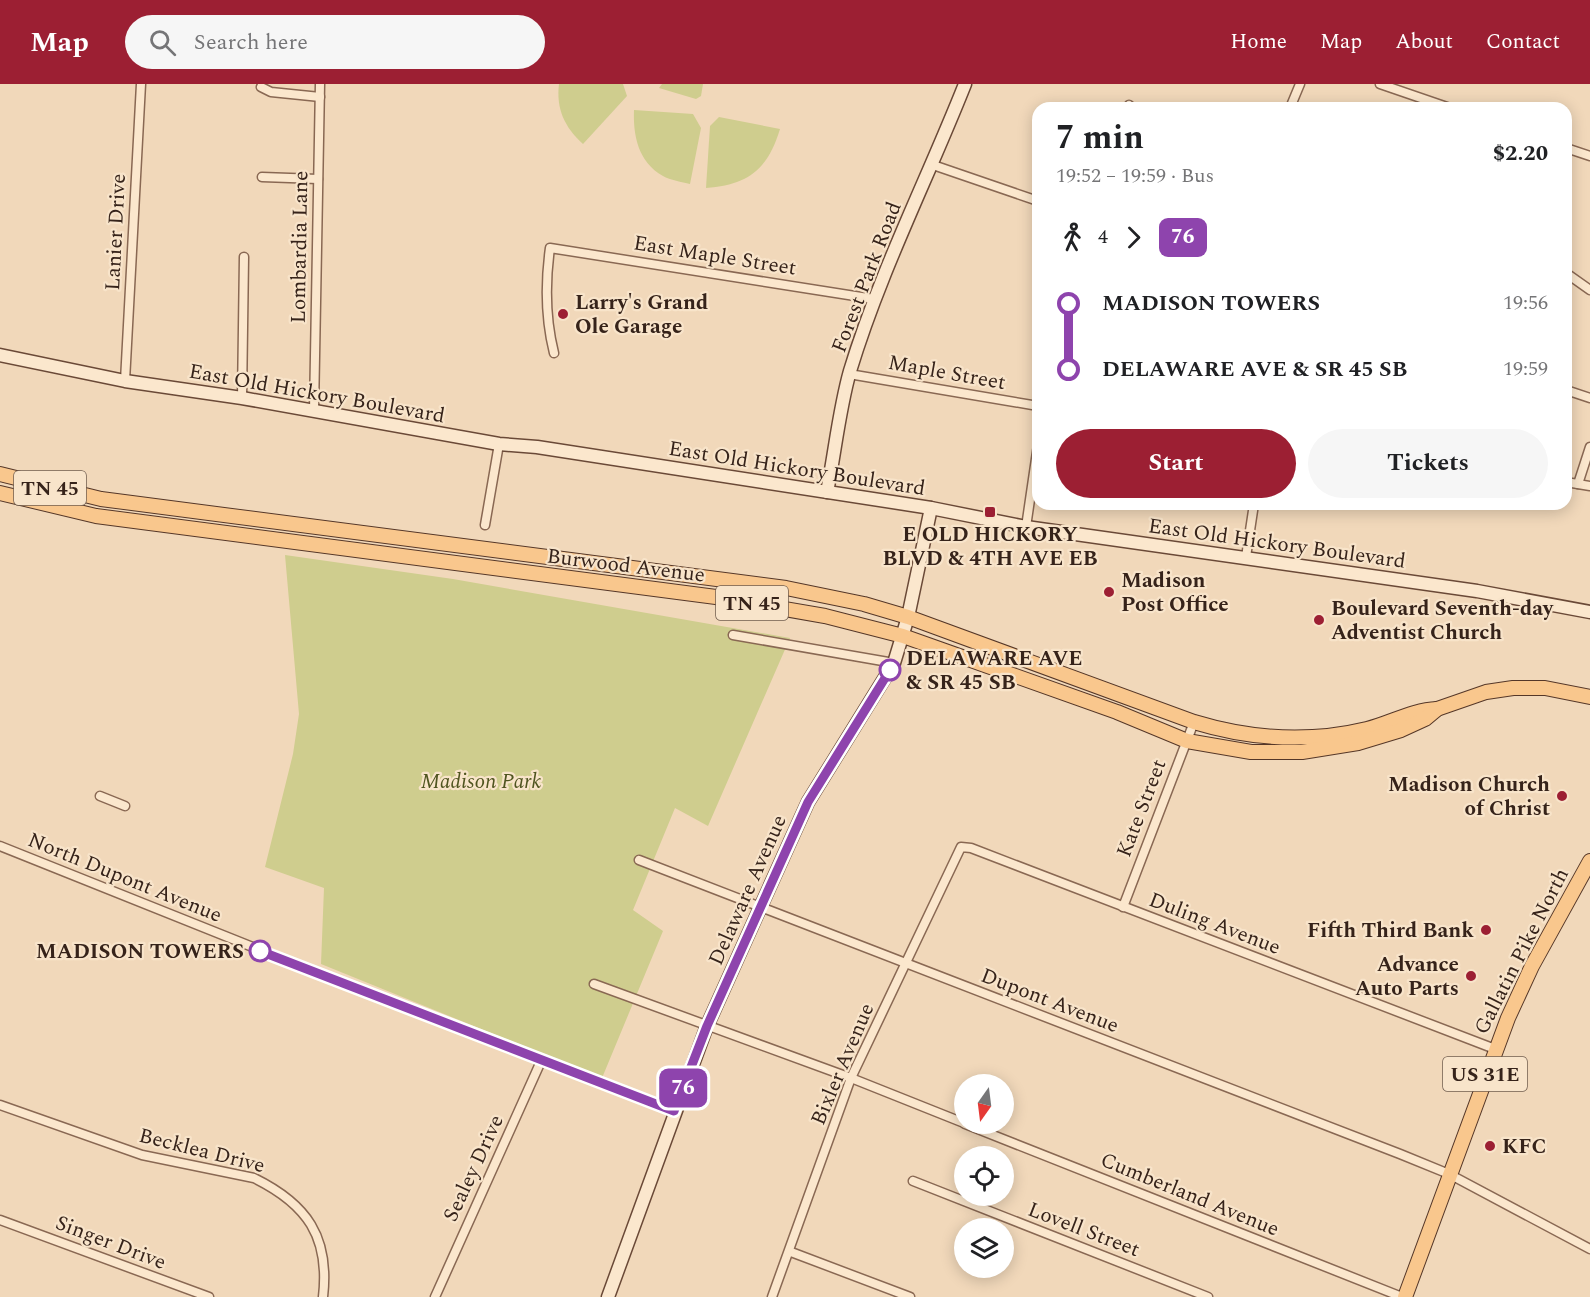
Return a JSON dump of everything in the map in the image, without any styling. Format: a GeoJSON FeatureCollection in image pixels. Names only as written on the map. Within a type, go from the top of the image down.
{"type":"FeatureCollection","features":[{"type":"Feature","properties":{"kind":"main road","name":"Burwood Avenue"},"geometry":{"type":"LineString","coordinates":[[0,474],[101,499],[786,588],[864,604],[908,617],[1194,722],[1242,734],[1294,738],[1366,729],[1421,710],[1437,709],[1486,692],[1513,688],[1545,688],[1590,697]]}},
{"type":"Feature","properties":{"kind":"main road","name":"Burwood Avenue"},"geometry":{"type":"LineString","coordinates":[[0,493],[96,516],[716,597],[825,616],[903,636],[1116,712],[1187,741],[1251,752],[1328,749],[1401,730],[1425,719],[1437,709]]}},
{"type":"Feature","properties":{"kind":"main road","name":"Gallatin Pike North"},"geometry":{"type":"LineString","coordinates":[[1403,1297],[1495,1049],[1532,966],[1590,861]]}},
{"type":"Feature","properties":{"kind":"street","name":"Lanier Drive"},"geometry":{"type":"LineString","coordinates":[[125,381],[141,84]]}},
{"type":"Feature","properties":{"kind":"street","name":"Lombardia Lane"},"geometry":{"type":"LineString","coordinates":[[314,411],[320,84]]}},
{"type":"Feature","properties":{"kind":"street","name":"Forest Park Road"},"geometry":{"type":"LineString","coordinates":[[827,492],[849,374],[874,299],[933,165],[965,84]]}},
{"type":"Feature","properties":{"kind":"street"},"geometry":{"type":"LineString","coordinates":[[1292,102],[1300,84]]}},
{"type":"Feature","properties":{"kind":"street"},"geometry":{"type":"LineString","coordinates":[[1380,84],[1432,102]]}},
{"type":"Feature","properties":{"kind":"street"},"geometry":{"type":"LineString","coordinates":[[261,87],[271,92],[320,97]]}},
{"type":"Feature","properties":{"kind":"street"},"geometry":{"type":"LineString","coordinates":[[1572,150],[1590,156]]}},
{"type":"Feature","properties":{"kind":"street"},"geometry":{"type":"LineString","coordinates":[[933,165],[1032,199]]}},
{"type":"Feature","properties":{"kind":"street"},"geometry":{"type":"LineString","coordinates":[[262,177],[318,179]]}},
{"type":"Feature","properties":{"kind":"street","name":"East Maple Street"},"geometry":{"type":"LineString","coordinates":[[555,352],[547,314],[545,283],[550,248],[874,299]]}},
{"type":"Feature","properties":{"kind":"street"},"geometry":{"type":"LineString","coordinates":[[242,398],[244,257]]}},
{"type":"Feature","properties":{"kind":"street"},"geometry":{"type":"LineString","coordinates":[[1572,277],[1590,290]]}},
{"type":"Feature","properties":{"kind":"street","name":"East Old Hickory Boulevard"},"geometry":{"type":"LineString","coordinates":[[0,355],[125,381],[242,398],[499,444],[537,447],[931,508],[1026,527],[1477,591],[1590,612]]}},
{"type":"Feature","properties":{"kind":"street","name":"Maple Street"},"geometry":{"type":"LineString","coordinates":[[849,374],[1032,405]]}},
{"type":"Feature","properties":{"kind":"street"},"geometry":{"type":"LineString","coordinates":[[1572,392],[1590,398]]}},
{"type":"Feature","properties":{"kind":"street"},"geometry":{"type":"LineString","coordinates":[[485,525],[499,444]]}},
{"type":"Feature","properties":{"kind":"street"},"geometry":{"type":"LineString","coordinates":[[1578,484],[1590,447]]}},
{"type":"Feature","properties":{"kind":"street"},"geometry":{"type":"LineString","coordinates":[[1572,483],[1590,486]]}},
{"type":"Feature","properties":{"kind":"street"},"geometry":{"type":"LineString","coordinates":[[1026,527],[1032,486]]}},
{"type":"Feature","properties":{"kind":"street","name":"Delaware Avenue"},"geometry":{"type":"LineString","coordinates":[[608,1297],[674,1111],[707,1026],[761,906],[808,802],[894,663],[908,617],[931,508]]}},
{"type":"Feature","properties":{"kind":"street"},"geometry":{"type":"LineString","coordinates":[[1246,558],[1253,510]]}},
{"type":"Feature","properties":{"kind":"street"},"geometry":{"type":"LineString","coordinates":[[733,635],[894,663]]}},
{"type":"Feature","properties":{"kind":"street","name":"Kate Street"},"geometry":{"type":"LineString","coordinates":[[1123,907],[1194,722]]}},
{"type":"Feature","properties":{"kind":"street"},"geometry":{"type":"LineString","coordinates":[[100,796],[125,806]]}},
{"type":"Feature","properties":{"kind":"street","name":"North Dupont Avenue"},"geometry":{"type":"LineString","coordinates":[[0,846],[87,876],[322,975],[674,1111]]}},
{"type":"Feature","properties":{"kind":"street","name":"Duling Avenue"},"geometry":{"type":"LineString","coordinates":[[957,850],[961,847],[971,848],[1495,1049]]}},
{"type":"Feature","properties":{"kind":"street","name":"Bixler Avenue"},"geometry":{"type":"LineString","coordinates":[[772,1297],[791,1252],[851,1078],[906,964],[957,850]]}},
{"type":"Feature","properties":{"kind":"street","name":"Dupont Avenue"},"geometry":{"type":"LineString","coordinates":[[639,860],[1449,1174],[1590,1249]]}},
{"type":"Feature","properties":{"kind":"street","name":"Cumberland Avenue"},"geometry":{"type":"LineString","coordinates":[[594,984],[851,1078],[954,1119]]}},
{"type":"Feature","properties":{"kind":"street","name":"Sealey Drive"},"geometry":{"type":"LineString","coordinates":[[435,1295],[542,1059]]}},
{"type":"Feature","properties":{"kind":"street","name":"Becklea Drive"},"geometry":{"type":"LineString","coordinates":[[0,1105],[142,1155],[254,1178],[271,1186],[289,1199],[309,1220],[321,1243],[326,1272],[323,1297]]}},
{"type":"Feature","properties":{"kind":"street","name":"Cumberland Avenue"},"geometry":{"type":"LineString","coordinates":[[993,1134],[1403,1297]]}},
{"type":"Feature","properties":{"kind":"street","name":"Lovell Street"},"geometry":{"type":"LineString","coordinates":[[913,1181],[1208,1297]]}},
{"type":"Feature","properties":{"kind":"street","name":"Singer Drive"},"geometry":{"type":"LineString","coordinates":[[0,1220],[209,1297]]}},
{"type":"Feature","properties":{"kind":"street"},"geometry":{"type":"LineString","coordinates":[[791,1252],[910,1297]]}},
{"type":"Feature","properties":{"kind":"green space"},"geometry":{"type":"Polygon","coordinates":[[[559,84],[623,84],[627,96],[583,144],[576,138],[563,117],[558,93],[559,84]]]}},
{"type":"Feature","properties":{"kind":"green space"},"geometry":{"type":"Polygon","coordinates":[[[662,84],[703,84],[701,96],[696,99],[659,88],[662,84]]]}},
{"type":"Feature","properties":{"kind":"green space"},"geometry":{"type":"Polygon","coordinates":[[[634,110],[693,114],[701,128],[690,184],[666,177],[648,163],[636,138],[634,110]]]}},
{"type":"Feature","properties":{"kind":"green space"},"geometry":{"type":"Polygon","coordinates":[[[719,117],[780,129],[769,155],[754,172],[734,183],[706,188],[710,126],[719,117]]]}},
{"type":"Feature","properties":{"kind":"green space","name":"Madison Park"},"geometry":{"type":"Polygon","coordinates":[[[285,555],[453,579],[790,638],[708,826],[675,808],[633,910],[663,931],[602,1078],[321,964],[324,888],[265,867],[293,754],[299,714],[285,555]]]}},
{"type":"Feature","properties":{"kind":"bus line","name":"76"},"geometry":{"type":"LineString","coordinates":[[260,951],[674,1111],[707,1026],[808,802],[890,670]]}},
{"type":"Feature","properties":{"kind":"place","name":"Larry's Grand Ole Garage"},"geometry":{"type":"Point","coordinates":[563,314]}},
{"type":"Feature","properties":{"kind":"place","name":"E OLD HICKORY BLVD & 4TH AVE EB"},"geometry":{"type":"Point","coordinates":[990,512]}},
{"type":"Feature","properties":{"kind":"place","name":"Madison Post Office"},"geometry":{"type":"Point","coordinates":[1109,592]}},
{"type":"Feature","properties":{"kind":"place","name":"Boulevard Seventh-day Adventist Church"},"geometry":{"type":"Point","coordinates":[1319,620]}},
{"type":"Feature","properties":{"kind":"place","name":"DELAWARE AVE & SR 45 SB"},"geometry":{"type":"Point","coordinates":[890,670]}},
{"type":"Feature","properties":{"kind":"place","name":"Madison Church of Christ"},"geometry":{"type":"Point","coordinates":[1562,796]}},
{"type":"Feature","properties":{"kind":"place","name":"Fifth Third Bank"},"geometry":{"type":"Point","coordinates":[1486,930]}},
{"type":"Feature","properties":{"kind":"place","name":"MADISON TOWERS"},"geometry":{"type":"Point","coordinates":[260,951]}},
{"type":"Feature","properties":{"kind":"place","name":"Advance Auto Parts"},"geometry":{"type":"Point","coordinates":[1471,976]}},
{"type":"Feature","properties":{"kind":"place","name":"KFC"},"geometry":{"type":"Point","coordinates":[1490,1146]}}]}
